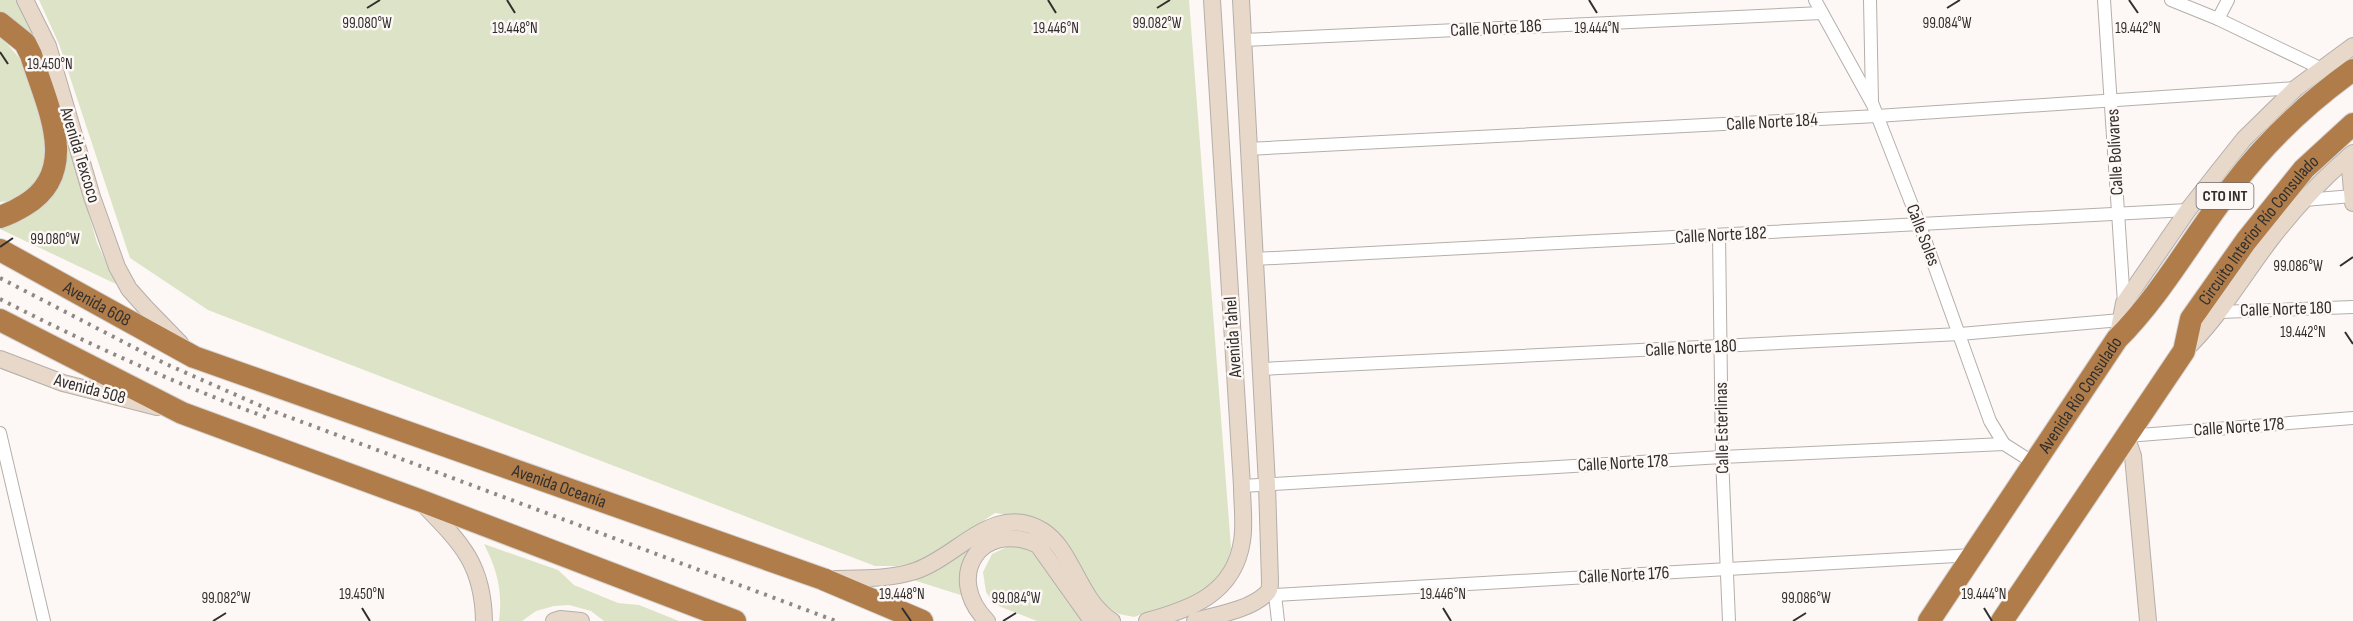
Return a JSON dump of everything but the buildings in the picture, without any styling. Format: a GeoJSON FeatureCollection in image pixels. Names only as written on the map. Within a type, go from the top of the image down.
{"type":"FeatureCollection","features":[{"type":"Feature","properties":{"kind":"highway"},"geometry":{"type":"LineString","coordinates":[[0,23],[25,43],[46,102],[58,151],[52,178],[33,201],[0,217]]}},
{"type":"Feature","properties":{"kind":"highway","name":"CTO INT"},"geometry":{"type":"LineString","coordinates":[[2120,321],[2140,316],[2224,197],[2257,156],[2321,95],[2353,70]]}},
{"type":"Feature","properties":{"kind":"highway","name":"Circuito Interior Río Consulado"},"geometry":{"type":"LineString","coordinates":[[2184,351],[2191,319],[2246,241],[2304,169],[2353,124]]}},
{"type":"Feature","properties":{"kind":"highway","name":"Avenida 608"},"geometry":{"type":"LineString","coordinates":[[0,250],[194,357]]}},
{"type":"Feature","properties":{"kind":"highway"},"geometry":{"type":"LineString","coordinates":[[0,320],[182,413],[419,500],[735,621]]}},
{"type":"Feature","properties":{"kind":"highway","name":"Avenida Río Consulado"},"geometry":{"type":"LineString","coordinates":[[1929,621],[2034,463],[2120,321]]}},
{"type":"Feature","properties":{"kind":"highway","name":"CTO INT"},"geometry":{"type":"LineString","coordinates":[[2002,621],[2184,351]]}},
{"type":"Feature","properties":{"kind":"highway","name":"Avenida Oceanía"},"geometry":{"type":"LineString","coordinates":[[194,357],[823,579],[922,621]]}},
{"type":"Feature","properties":{"kind":"street","name":"Avenida Texcoco"},"geometry":{"type":"LineString","coordinates":[[25,0],[48,46],[92,196],[117,267],[129,289],[194,357]]}},
{"type":"Feature","properties":{"kind":"street","name":"Avenida Tahel"},"geometry":{"type":"LineString","coordinates":[[1147,621],[1194,606],[1208,598],[1227,578],[1239,554],[1243,539],[1242,486],[1212,0]]}},
{"type":"Feature","properties":{"kind":"street","name":"Avenida Tahel"},"geometry":{"type":"LineString","coordinates":[[1241,0],[1272,592],[1278,621]]}},
{"type":"Feature","properties":{"kind":"street","name":"Calle Soles"},"geometry":{"type":"LineString","coordinates":[[1815,0],[1875,111],[1919,223],[1990,421],[2004,444],[2034,463]]}},
{"type":"Feature","properties":{"kind":"street"},"geometry":{"type":"LineString","coordinates":[[1870,0],[1875,111]]}},
{"type":"Feature","properties":{"kind":"street","name":"Calle Bolívares"},"geometry":{"type":"LineString","coordinates":[[2104,0],[2118,213],[2120,321]]}},
{"type":"Feature","properties":{"kind":"street"},"geometry":{"type":"LineString","coordinates":[[2171,0],[2218,19],[2322,69]]}},
{"type":"Feature","properties":{"kind":"street"},"geometry":{"type":"LineString","coordinates":[[2218,19],[2228,0]]}},
{"type":"Feature","properties":{"kind":"street","name":"Calle Norte 186"},"geometry":{"type":"LineString","coordinates":[[1243,40],[1822,13]]}},
{"type":"Feature","properties":{"kind":"street","name":"Avenida Río Consulado"},"geometry":{"type":"LineString","coordinates":[[2120,321],[2188,210],[2244,139],[2296,88],[2353,46]]}},
{"type":"Feature","properties":{"kind":"street","name":"Calle Norte 184"},"geometry":{"type":"LineString","coordinates":[[1248,149],[1875,111],[2112,101],[2296,88]]}},
{"type":"Feature","properties":{"kind":"street"},"geometry":{"type":"LineString","coordinates":[[2351,154],[2353,203]]}},
{"type":"Feature","properties":{"kind":"street","name":"CTO INT"},"geometry":{"type":"LineString","coordinates":[[2184,351],[2206,330],[2271,239],[2304,200],[2351,154]]}},
{"type":"Feature","properties":{"kind":"street"},"geometry":{"type":"LineString","coordinates":[[2304,200],[2353,196]]}},
{"type":"Feature","properties":{"kind":"street","name":"Calle Norte 182"},"geometry":{"type":"LineString","coordinates":[[1254,259],[2188,210]]}},
{"type":"Feature","properties":{"kind":"street","name":"Calle Esterlinas"},"geometry":{"type":"LineString","coordinates":[[1719,235],[1722,457],[1729,621]]}},
{"type":"Feature","properties":{"kind":"street","name":"Calle Norte 180"},"geometry":{"type":"LineString","coordinates":[[2219,312],[2353,307]]}},
{"type":"Feature","properties":{"kind":"street","name":"Calle Norte 180"},"geometry":{"type":"LineString","coordinates":[[1260,369],[1960,334],[2120,321]]}},
{"type":"Feature","properties":{"kind":"street","name":"Avenida 508"},"geometry":{"type":"LineString","coordinates":[[0,359],[63,383],[182,413]]}},
{"type":"Feature","properties":{"kind":"street","name":"Calle Norte 178"},"geometry":{"type":"LineString","coordinates":[[2126,436],[2353,418]]}},
{"type":"Feature","properties":{"kind":"street"},"geometry":{"type":"LineString","coordinates":[[0,433],[44,621]]}},
{"type":"Feature","properties":{"kind":"street"},"geometry":{"type":"LineString","coordinates":[[2126,436],[2133,456],[2148,621]]}},
{"type":"Feature","properties":{"kind":"street","name":"Calle Norte 178"},"geometry":{"type":"LineString","coordinates":[[1242,486],[1722,457],[2004,444]]}},
{"type":"Feature","properties":{"kind":"street"},"geometry":{"type":"LineString","coordinates":[[419,500],[459,542],[475,568],[483,597],[484,621]]}},
{"type":"Feature","properties":{"kind":"street"},"geometry":{"type":"LineString","coordinates":[[823,579],[892,577],[918,570],[993,525],[1011,522],[1028,524],[1044,532],[1057,545],[1094,606],[1112,621]]}},
{"type":"Feature","properties":{"kind":"street"},"geometry":{"type":"LineString","coordinates":[[987,621],[971,600],[967,585],[968,571],[974,558],[984,547],[996,540],[1011,537],[1025,539],[1038,545],[1092,621]]}},
{"type":"Feature","properties":{"kind":"street","name":"Calle Norte 176"},"geometry":{"type":"LineString","coordinates":[[1272,592],[1973,555]]}},
{"type":"Feature","properties":{"kind":"street"},"geometry":{"type":"LineString","coordinates":[[1195,621],[1246,605],[1272,592]]}},
{"type":"Feature","properties":{"kind":"street"},"geometry":{"type":"LineString","coordinates":[[554,621],[560,619],[581,621]]}},
{"type":"Feature","properties":{"kind":"green space"},"geometry":{"type":"Polygon","coordinates":[[[0,0],[16,0],[39,45],[0,14],[0,0]]]}},
{"type":"Feature","properties":{"kind":"green space"},"geometry":{"type":"Polygon","coordinates":[[[39,0],[1189,0],[1231,548],[1227,564],[1214,583],[1194,597],[1134,617],[1119,614],[1106,606],[1058,538],[1032,518],[995,513],[922,561],[897,566],[875,566],[208,310],[130,258],[59,44],[39,0]]]}},
{"type":"Feature","properties":{"kind":"green space"},"geometry":{"type":"Polygon","coordinates":[[[0,37],[19,58],[28,74],[44,129],[47,150],[42,172],[31,189],[12,200],[0,202],[0,37]]]}},
{"type":"Feature","properties":{"kind":"green space"},"geometry":{"type":"Polygon","coordinates":[[[63,124],[97,243],[116,284],[0,229],[0,225],[36,209],[63,124]]]}},
{"type":"Feature","properties":{"kind":"green space"},"geometry":{"type":"Polygon","coordinates":[[[979,540],[967,597],[910,579],[979,540]]]}},
{"type":"Feature","properties":{"kind":"green space"},"geometry":{"type":"Polygon","coordinates":[[[484,544],[558,570],[574,585],[618,603],[639,605],[679,621],[604,621],[591,611],[569,605],[536,611],[522,621],[499,621],[498,581],[484,544]]]}},
{"type":"Feature","properties":{"kind":"green space"},"geometry":{"type":"Polygon","coordinates":[[[1011,545],[1031,548],[1084,621],[1037,621],[1001,607],[992,601],[986,592],[983,572],[992,554],[1011,545]]]}},
{"type":"Feature","properties":{"kind":"railway"},"geometry":{"type":"LineString","coordinates":[[0,278],[166,364],[270,410],[836,621]]}},
{"type":"Feature","properties":{"kind":"railway"},"geometry":{"type":"LineString","coordinates":[[0,299],[134,363],[271,419]]}}]}
